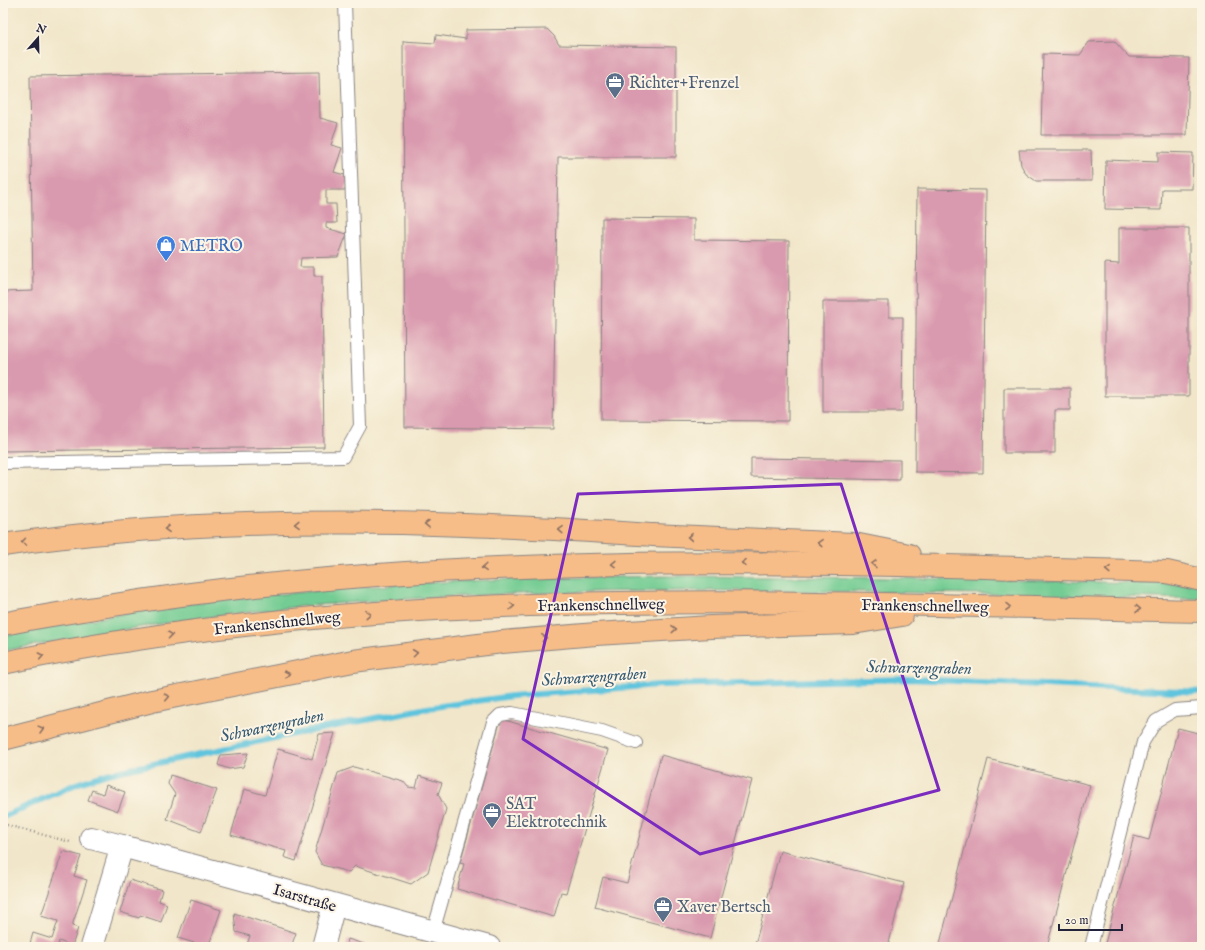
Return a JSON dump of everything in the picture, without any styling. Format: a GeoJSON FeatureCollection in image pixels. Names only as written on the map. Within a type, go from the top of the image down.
{"type":"FeatureCollection","features":[{"type":"Feature","properties":{"kind":"highway"},"geometry":{"type":"LineString","coordinates":[[3,545],[121,531],[209,526],[354,523],[452,524],[854,544],[969,567]]}},
{"type":"Feature","properties":{"kind":"highway"},"geometry":{"type":"LineString","coordinates":[[3,624],[142,600],[262,585],[342,577],[493,568],[730,562],[1167,572],[1202,571]]}},
{"type":"Feature","properties":{"kind":"highway"},"geometry":{"type":"LineString","coordinates":[[1167,572],[1202,580]]}},
{"type":"Feature","properties":{"kind":"highway","name":"Frankenschnellweg"},"geometry":{"type":"LineString","coordinates":[[3,663],[85,648],[212,628],[339,616],[507,606],[805,602],[1202,611]]}},
{"type":"Feature","properties":{"kind":"highway"},"geometry":{"type":"LineString","coordinates":[[3,738],[152,701],[353,661],[502,642],[596,634],[711,627],[853,623],[955,606]]}},
{"type":"Feature","properties":{"kind":"street","name":"Isarstraße"},"geometry":{"type":"LineString","coordinates":[[92,838],[489,947]]}},
{"type":"Feature","properties":{"kind":"street"},"geometry":{"type":"LineString","coordinates":[[92,947],[122,846]]}},
{"type":"Feature","properties":{"kind":"street"},"geometry":{"type":"LineString","coordinates":[[323,947],[334,905]]}},
{"type":"Feature","properties":{"kind":"lane"},"geometry":{"type":"LineString","coordinates":[[3,462],[343,458],[360,426],[346,3]]}},
{"type":"Feature","properties":{"kind":"lane"},"geometry":{"type":"LineString","coordinates":[[1091,947],[1143,742],[1156,721],[1176,710],[1202,708]]}},
{"type":"Feature","properties":{"kind":"lane"},"geometry":{"type":"LineString","coordinates":[[433,932],[493,722],[500,715],[512,714],[602,731],[636,743]]}},
{"type":"Feature","properties":{"kind":"path"},"geometry":{"type":"LineString","coordinates":[[3,824],[83,846],[92,838]]}},
{"type":"Feature","properties":{"kind":"highlighted area"},"geometry":{"type":"Polygon","coordinates":[[[841,484],[939,790],[700,854],[523,739],[578,494],[841,484]]]}},
{"type":"Feature","properties":{"kind":"green space"},"geometry":{"type":"Polygon","coordinates":[[[668,576],[902,578],[1202,584],[1202,599],[773,591],[558,593],[451,597],[301,606],[215,616],[3,651],[3,636],[139,611],[226,599],[421,583],[668,576]]]}},
{"type":"Feature","properties":{"kind":"building"},"geometry":{"type":"Polygon","coordinates":[[[1200,26],[1202,26],[1202,53],[1200,53],[1200,26]]]}},
{"type":"Feature","properties":{"kind":"building"},"geometry":{"type":"Polygon","coordinates":[[[547,29],[554,36],[559,45],[676,47],[676,157],[558,157],[553,429],[405,427],[403,41],[435,43],[436,35],[466,39],[466,30],[547,29]]]}},
{"type":"Feature","properties":{"kind":"building"},"geometry":{"type":"Polygon","coordinates":[[[1114,41],[1129,57],[1189,58],[1187,135],[1041,135],[1043,54],[1080,55],[1089,42],[1114,41]]]}},
{"type":"Feature","properties":{"kind":"building","name":"METRO"},"geometry":{"type":"Polygon","coordinates":[[[319,72],[320,118],[338,123],[331,145],[342,148],[334,172],[351,177],[345,190],[326,190],[326,204],[336,204],[337,223],[326,223],[326,228],[347,234],[338,257],[301,258],[300,267],[314,267],[314,276],[322,276],[324,447],[3,451],[3,292],[33,291],[30,76],[319,72]]]}},
{"type":"Feature","properties":{"kind":"building"},"geometry":{"type":"Polygon","coordinates":[[[1019,150],[1091,150],[1092,181],[1036,181],[1026,174],[1021,165],[1019,150]]]}},
{"type":"Feature","properties":{"kind":"building"},"geometry":{"type":"Polygon","coordinates":[[[1158,152],[1193,153],[1192,189],[1162,189],[1161,210],[1105,209],[1106,160],[1158,162],[1158,152]]]}},
{"type":"Feature","properties":{"kind":"building"},"geometry":{"type":"Polygon","coordinates":[[[917,189],[986,190],[983,473],[915,472],[917,189]]]}},
{"type":"Feature","properties":{"kind":"building"},"geometry":{"type":"Polygon","coordinates":[[[602,218],[694,219],[694,240],[789,241],[788,421],[601,420],[602,218]]]}},
{"type":"Feature","properties":{"kind":"building"},"geometry":{"type":"Polygon","coordinates":[[[1119,228],[1189,228],[1189,396],[1105,396],[1105,263],[1119,264],[1119,228]]]}},
{"type":"Feature","properties":{"kind":"building"},"geometry":{"type":"Polygon","coordinates":[[[823,301],[889,301],[889,317],[903,317],[902,412],[823,412],[823,301]]]}},
{"type":"Feature","properties":{"kind":"building"},"geometry":{"type":"Polygon","coordinates":[[[1004,388],[1070,388],[1070,410],[1055,410],[1055,453],[1004,453],[1004,388]]]}},
{"type":"Feature","properties":{"kind":"building"},"geometry":{"type":"Polygon","coordinates":[[[751,458],[900,460],[900,480],[751,477],[751,458]]]}},
{"type":"Feature","properties":{"kind":"building"},"geometry":{"type":"Polygon","coordinates":[[[501,719],[608,750],[566,893],[561,892],[554,917],[457,889],[464,864],[460,863],[501,719]]]}},
{"type":"Feature","properties":{"kind":"building"},"geometry":{"type":"Polygon","coordinates":[[[1178,728],[1202,734],[1202,947],[1104,947],[1134,836],[1149,840],[1178,728]]]}},
{"type":"Feature","properties":{"kind":"building"},"geometry":{"type":"Polygon","coordinates":[[[335,733],[296,861],[284,857],[286,851],[231,835],[244,789],[265,795],[278,749],[312,759],[319,734],[335,733]]]}},
{"type":"Feature","properties":{"kind":"building"},"geometry":{"type":"Polygon","coordinates":[[[248,753],[243,767],[229,769],[218,765],[221,755],[248,753]]]}},
{"type":"Feature","properties":{"kind":"building"},"geometry":{"type":"Polygon","coordinates":[[[661,755],[752,780],[710,938],[595,907],[603,877],[627,883],[661,755]]]}},
{"type":"Feature","properties":{"kind":"building"},"geometry":{"type":"Polygon","coordinates":[[[988,759],[1090,785],[1047,947],[939,947],[988,759]]]}},
{"type":"Feature","properties":{"kind":"building"},"geometry":{"type":"Polygon","coordinates":[[[354,767],[403,781],[408,787],[416,788],[419,776],[442,783],[438,794],[446,809],[428,872],[411,884],[355,866],[349,872],[322,865],[315,852],[338,773],[354,767]]]}},
{"type":"Feature","properties":{"kind":"building"},"geometry":{"type":"Polygon","coordinates":[[[170,775],[217,790],[201,832],[167,819],[175,794],[168,784],[170,775]]]}},
{"type":"Feature","properties":{"kind":"building"},"geometry":{"type":"Polygon","coordinates":[[[106,785],[125,792],[118,811],[88,800],[92,790],[103,794],[106,785]]]}},
{"type":"Feature","properties":{"kind":"building"},"geometry":{"type":"Polygon","coordinates":[[[63,851],[81,856],[74,876],[87,880],[72,926],[78,928],[72,946],[59,941],[57,947],[29,947],[33,933],[52,939],[58,921],[41,916],[63,851]]]}},
{"type":"Feature","properties":{"kind":"building"},"geometry":{"type":"Polygon","coordinates":[[[780,851],[904,883],[888,947],[754,947],[780,851]]]}},
{"type":"Feature","properties":{"kind":"building"},"geometry":{"type":"Polygon","coordinates":[[[130,880],[162,890],[159,901],[167,904],[161,922],[140,915],[139,918],[120,912],[130,880]]]}},
{"type":"Feature","properties":{"kind":"building"},"geometry":{"type":"Polygon","coordinates":[[[191,900],[221,910],[209,945],[215,947],[207,947],[178,938],[191,900]]]}},
{"type":"Feature","properties":{"kind":"building"},"geometry":{"type":"Polygon","coordinates":[[[234,913],[296,933],[291,947],[246,947],[250,936],[236,932],[234,913]]]}},
{"type":"Feature","properties":{"kind":"building"},"geometry":{"type":"Polygon","coordinates":[[[348,939],[373,947],[346,947],[348,939]]]}},
{"type":"Feature","properties":{"kind":"waterway","name":"Schwarzengraben"},"geometry":{"type":"LineString","coordinates":[[3,817],[76,784],[107,774],[284,736],[427,708],[512,696],[660,685],[910,679],[1202,692]]}},
{"type":"Feature","properties":{"kind":"place","name":"Richter+Frenzel"},"geometry":{"type":"Point","coordinates":[615,99]}},
{"type":"Feature","properties":{"kind":"place","name":"METRO"},"geometry":{"type":"Point","coordinates":[166,262]}},
{"type":"Feature","properties":{"kind":"place","name":"SAT Elektrotechnik"},"geometry":{"type":"Point","coordinates":[492,829]}},
{"type":"Feature","properties":{"kind":"place","name":"Xaver Bertsch"},"geometry":{"type":"Point","coordinates":[663,923]}}]}
